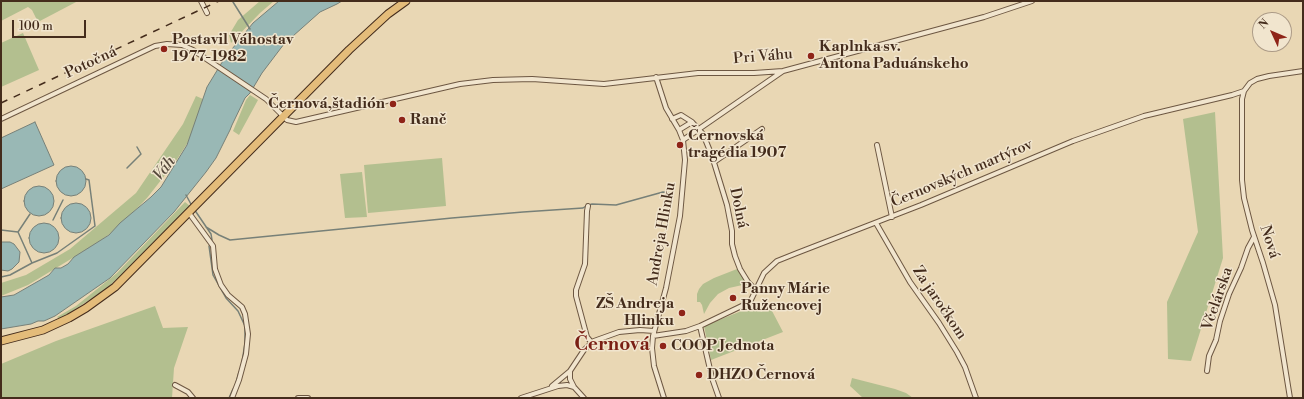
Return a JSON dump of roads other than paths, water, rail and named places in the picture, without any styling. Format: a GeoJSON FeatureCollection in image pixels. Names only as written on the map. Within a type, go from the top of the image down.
{"type":"FeatureCollection","features":[{"type":"Feature","properties":{"kind":"main road"},"geometry":{"type":"LineString","coordinates":[[1,341],[43,330],[69,318],[86,308],[115,287],[362,37],[388,14],[406,1]]}},
{"type":"Feature","properties":{"kind":"street"},"geometry":{"type":"LineString","coordinates":[[201,1],[207,13]]}},
{"type":"Feature","properties":{"kind":"street","name":"Pri Váhu"},"geometry":{"type":"LineString","coordinates":[[283,116],[287,120],[296,122],[460,84],[493,80],[532,79],[604,84],[698,73],[754,73],[783,70],[984,17],[1032,1]]}},
{"type":"Feature","properties":{"kind":"street","name":"Potočná"},"geometry":{"type":"LineString","coordinates":[[1,119],[155,46],[167,44],[182,45],[214,63],[266,99],[283,116]]}},
{"type":"Feature","properties":{"kind":"street"},"geometry":{"type":"LineString","coordinates":[[683,140],[783,70]]}},
{"type":"Feature","properties":{"kind":"street","name":"Černovských martýrov"},"geometry":{"type":"LineString","coordinates":[[653,336],[686,331],[700,326],[750,302],[764,273],[777,261],[952,193],[1073,140],[1144,116],[1204,103],[1244,91],[1250,83],[1257,79],[1303,71]]}},
{"type":"Feature","properties":{"kind":"street","name":"Andreja Hlinku"},"geometry":{"type":"LineString","coordinates":[[656,77],[666,108],[683,140],[685,166],[680,216],[666,288],[653,336],[652,348],[654,366],[664,398]]}},
{"type":"Feature","properties":{"kind":"street","name":"Nová"},"geometry":{"type":"LineString","coordinates":[[1244,91],[1242,99],[1242,180],[1244,198],[1254,237],[1275,305],[1290,398]]}},
{"type":"Feature","properties":{"kind":"street"},"geometry":{"type":"LineString","coordinates":[[672,119],[681,115],[700,129]]}},
{"type":"Feature","properties":{"kind":"street"},"geometry":{"type":"LineString","coordinates":[[679,130],[692,122]]}},
{"type":"Feature","properties":{"kind":"street","name":"Dolná"},"geometry":{"type":"LineString","coordinates":[[700,129],[714,162],[727,205],[735,256],[740,269],[748,282],[756,290]]}},
{"type":"Feature","properties":{"kind":"street"},"geometry":{"type":"LineString","coordinates":[[714,162],[762,129]]}},
{"type":"Feature","properties":{"kind":"street"},"geometry":{"type":"LineString","coordinates":[[877,145],[892,217]]}},
{"type":"Feature","properties":{"kind":"street"},"geometry":{"type":"LineString","coordinates":[[588,206],[586,219],[585,264],[576,290],[576,296],[587,337],[592,344]]}},
{"type":"Feature","properties":{"kind":"street"},"geometry":{"type":"LineString","coordinates":[[192,210],[213,246],[215,269],[221,285],[228,295],[242,307],[245,314],[248,334],[246,354],[240,380],[232,398]]}},
{"type":"Feature","properties":{"kind":"street","name":"Za jaročkom"},"geometry":{"type":"LineString","coordinates":[[876,223],[910,282],[939,323],[962,362],[970,378],[976,398]]}},
{"type":"Feature","properties":{"kind":"street","name":"Včelárska"},"geometry":{"type":"LineString","coordinates":[[1207,371],[1209,356],[1216,340],[1220,321],[1229,294],[1254,237]]}},
{"type":"Feature","properties":{"kind":"street"},"geometry":{"type":"LineString","coordinates":[[700,326],[712,378],[719,398]]}},
{"type":"Feature","properties":{"kind":"street"},"geometry":{"type":"LineString","coordinates":[[545,390],[570,371],[584,350],[606,336],[619,332],[640,330],[654,331]]}},
{"type":"Feature","properties":{"kind":"street"},"geometry":{"type":"LineString","coordinates":[[570,371],[570,379],[574,387],[584,398]]}},
{"type":"Feature","properties":{"kind":"street"},"geometry":{"type":"LineString","coordinates":[[175,385],[188,392],[193,398]]}},
{"type":"Feature","properties":{"kind":"street"},"geometry":{"type":"LineString","coordinates":[[521,398],[558,386],[567,385],[574,387]]}},
{"type":"Feature","properties":{"kind":"street"},"geometry":{"type":"LineString","coordinates":[[298,398],[308,398]]}},
{"type":"Feature","properties":{"kind":"water"},"geometry":{"type":"Polygon","coordinates":[[[279,1],[342,1],[320,12],[284,44],[245,98],[216,158],[206,172],[174,212],[110,278],[55,316],[44,321],[1,329],[1,297],[14,295],[49,275],[55,268],[61,268],[68,264],[74,257],[109,235],[120,223],[161,187],[187,145],[207,87],[224,59],[253,23],[279,1]]]}},
{"type":"Feature","properties":{"kind":"water"},"geometry":{"type":"Polygon","coordinates":[[[35,122],[54,165],[1,189],[1,138],[35,122]]]}},
{"type":"Feature","properties":{"kind":"water"},"geometry":{"type":"Polygon","coordinates":[[[71,166],[82,170],[86,181],[82,192],[71,196],[60,192],[56,181],[60,170],[71,166]]]}},
{"type":"Feature","properties":{"kind":"water"},"geometry":{"type":"Polygon","coordinates":[[[39,186],[50,190],[54,201],[50,212],[39,216],[28,212],[24,201],[28,190],[39,186]]]}},
{"type":"Feature","properties":{"kind":"water"},"geometry":{"type":"Polygon","coordinates":[[[76,203],[87,207],[91,218],[87,229],[76,233],[65,229],[61,218],[65,207],[76,203]]]}},
{"type":"Feature","properties":{"kind":"water"},"geometry":{"type":"Polygon","coordinates":[[[44,223],[55,227],[59,238],[55,249],[44,253],[33,249],[29,238],[33,227],[44,223]]]}},
{"type":"Feature","properties":{"kind":"water"},"geometry":{"type":"Polygon","coordinates":[[[1,242],[10,242],[14,244],[20,252],[19,262],[8,271],[1,270],[1,242]]]}},
{"type":"Feature","properties":{"kind":"waterway"},"geometry":{"type":"LineString","coordinates":[[233,2],[250,29]]}},
{"type":"Feature","properties":{"kind":"waterway"},"geometry":{"type":"LineString","coordinates":[[127,168],[141,154],[137,147]]}},
{"type":"Feature","properties":{"kind":"waterway"},"geometry":{"type":"LineString","coordinates":[[32,263],[57,253],[95,226],[89,180],[86,179]]}},
{"type":"Feature","properties":{"kind":"waterway"},"geometry":{"type":"LineString","coordinates":[[206,227],[230,240],[452,218],[583,208],[592,204],[616,205],[663,192],[669,193],[670,195]]}},
{"type":"Feature","properties":{"kind":"waterway"},"geometry":{"type":"LineString","coordinates":[[186,195],[192,206]]}},
{"type":"Feature","properties":{"kind":"waterway"},"geometry":{"type":"LineString","coordinates":[[53,220],[63,200]]}},
{"type":"Feature","properties":{"kind":"waterway"},"geometry":{"type":"LineString","coordinates":[[194,209],[211,234],[212,240]]}},
{"type":"Feature","properties":{"kind":"waterway"},"geometry":{"type":"LineString","coordinates":[[18,232],[30,214]]}},
{"type":"Feature","properties":{"kind":"waterway"},"geometry":{"type":"LineString","coordinates":[[1,230],[18,232],[32,263],[10,275],[1,277]]}},
{"type":"Feature","properties":{"kind":"waterway"},"geometry":{"type":"LineString","coordinates":[[209,246],[213,275],[226,298],[238,311],[245,326],[245,343],[242,362]]}},
{"type":"Feature","properties":{"kind":"waterway"},"geometry":{"type":"LineString","coordinates":[[236,383],[239,372]]}},
{"type":"Feature","properties":{"kind":"waterway"},"geometry":{"type":"LineString","coordinates":[[229,398],[233,389]]}},
{"type":"Feature","properties":{"kind":"railway"},"geometry":{"type":"LineString","coordinates":[[1,103],[219,1]]}},
{"type":"Feature","properties":{"kind":"place","name":"Postavil Váhostav 1977-1982"},"geometry":{"type":"Point","coordinates":[164,49]}},
{"type":"Feature","properties":{"kind":"place","name":"Kaplnka sv. Antona Paduánskeho"},"geometry":{"type":"Point","coordinates":[811,56]}},
{"type":"Feature","properties":{"kind":"place","name":"Černová,štadión"},"geometry":{"type":"Point","coordinates":[393,104]}},
{"type":"Feature","properties":{"kind":"place","name":"Ranč"},"geometry":{"type":"Point","coordinates":[402,120]}},
{"type":"Feature","properties":{"kind":"place","name":"Černovská tragédia 1907"},"geometry":{"type":"Point","coordinates":[680,145]}},
{"type":"Feature","properties":{"kind":"place","name":"Panny Márie Ružencovej"},"geometry":{"type":"Point","coordinates":[733,298]}},
{"type":"Feature","properties":{"kind":"place","name":"ZŠ Andreja Hlinku"},"geometry":{"type":"Point","coordinates":[682,313]}},
{"type":"Feature","properties":{"kind":"place","name":"COOP Jednota"},"geometry":{"type":"Point","coordinates":[663,346]}},
{"type":"Feature","properties":{"kind":"place","name":"DHZO Černová"},"geometry":{"type":"Point","coordinates":[699,375]}},
{"type":"Feature","properties":{"kind":"district","name":"Černová"},"geometry":{"type":"Point","coordinates":[612,345]}},
{"type":"Feature","properties":{"kind":"water label","name":"Váh"},"geometry":{"type":"Point","coordinates":[165,169]}}]}
